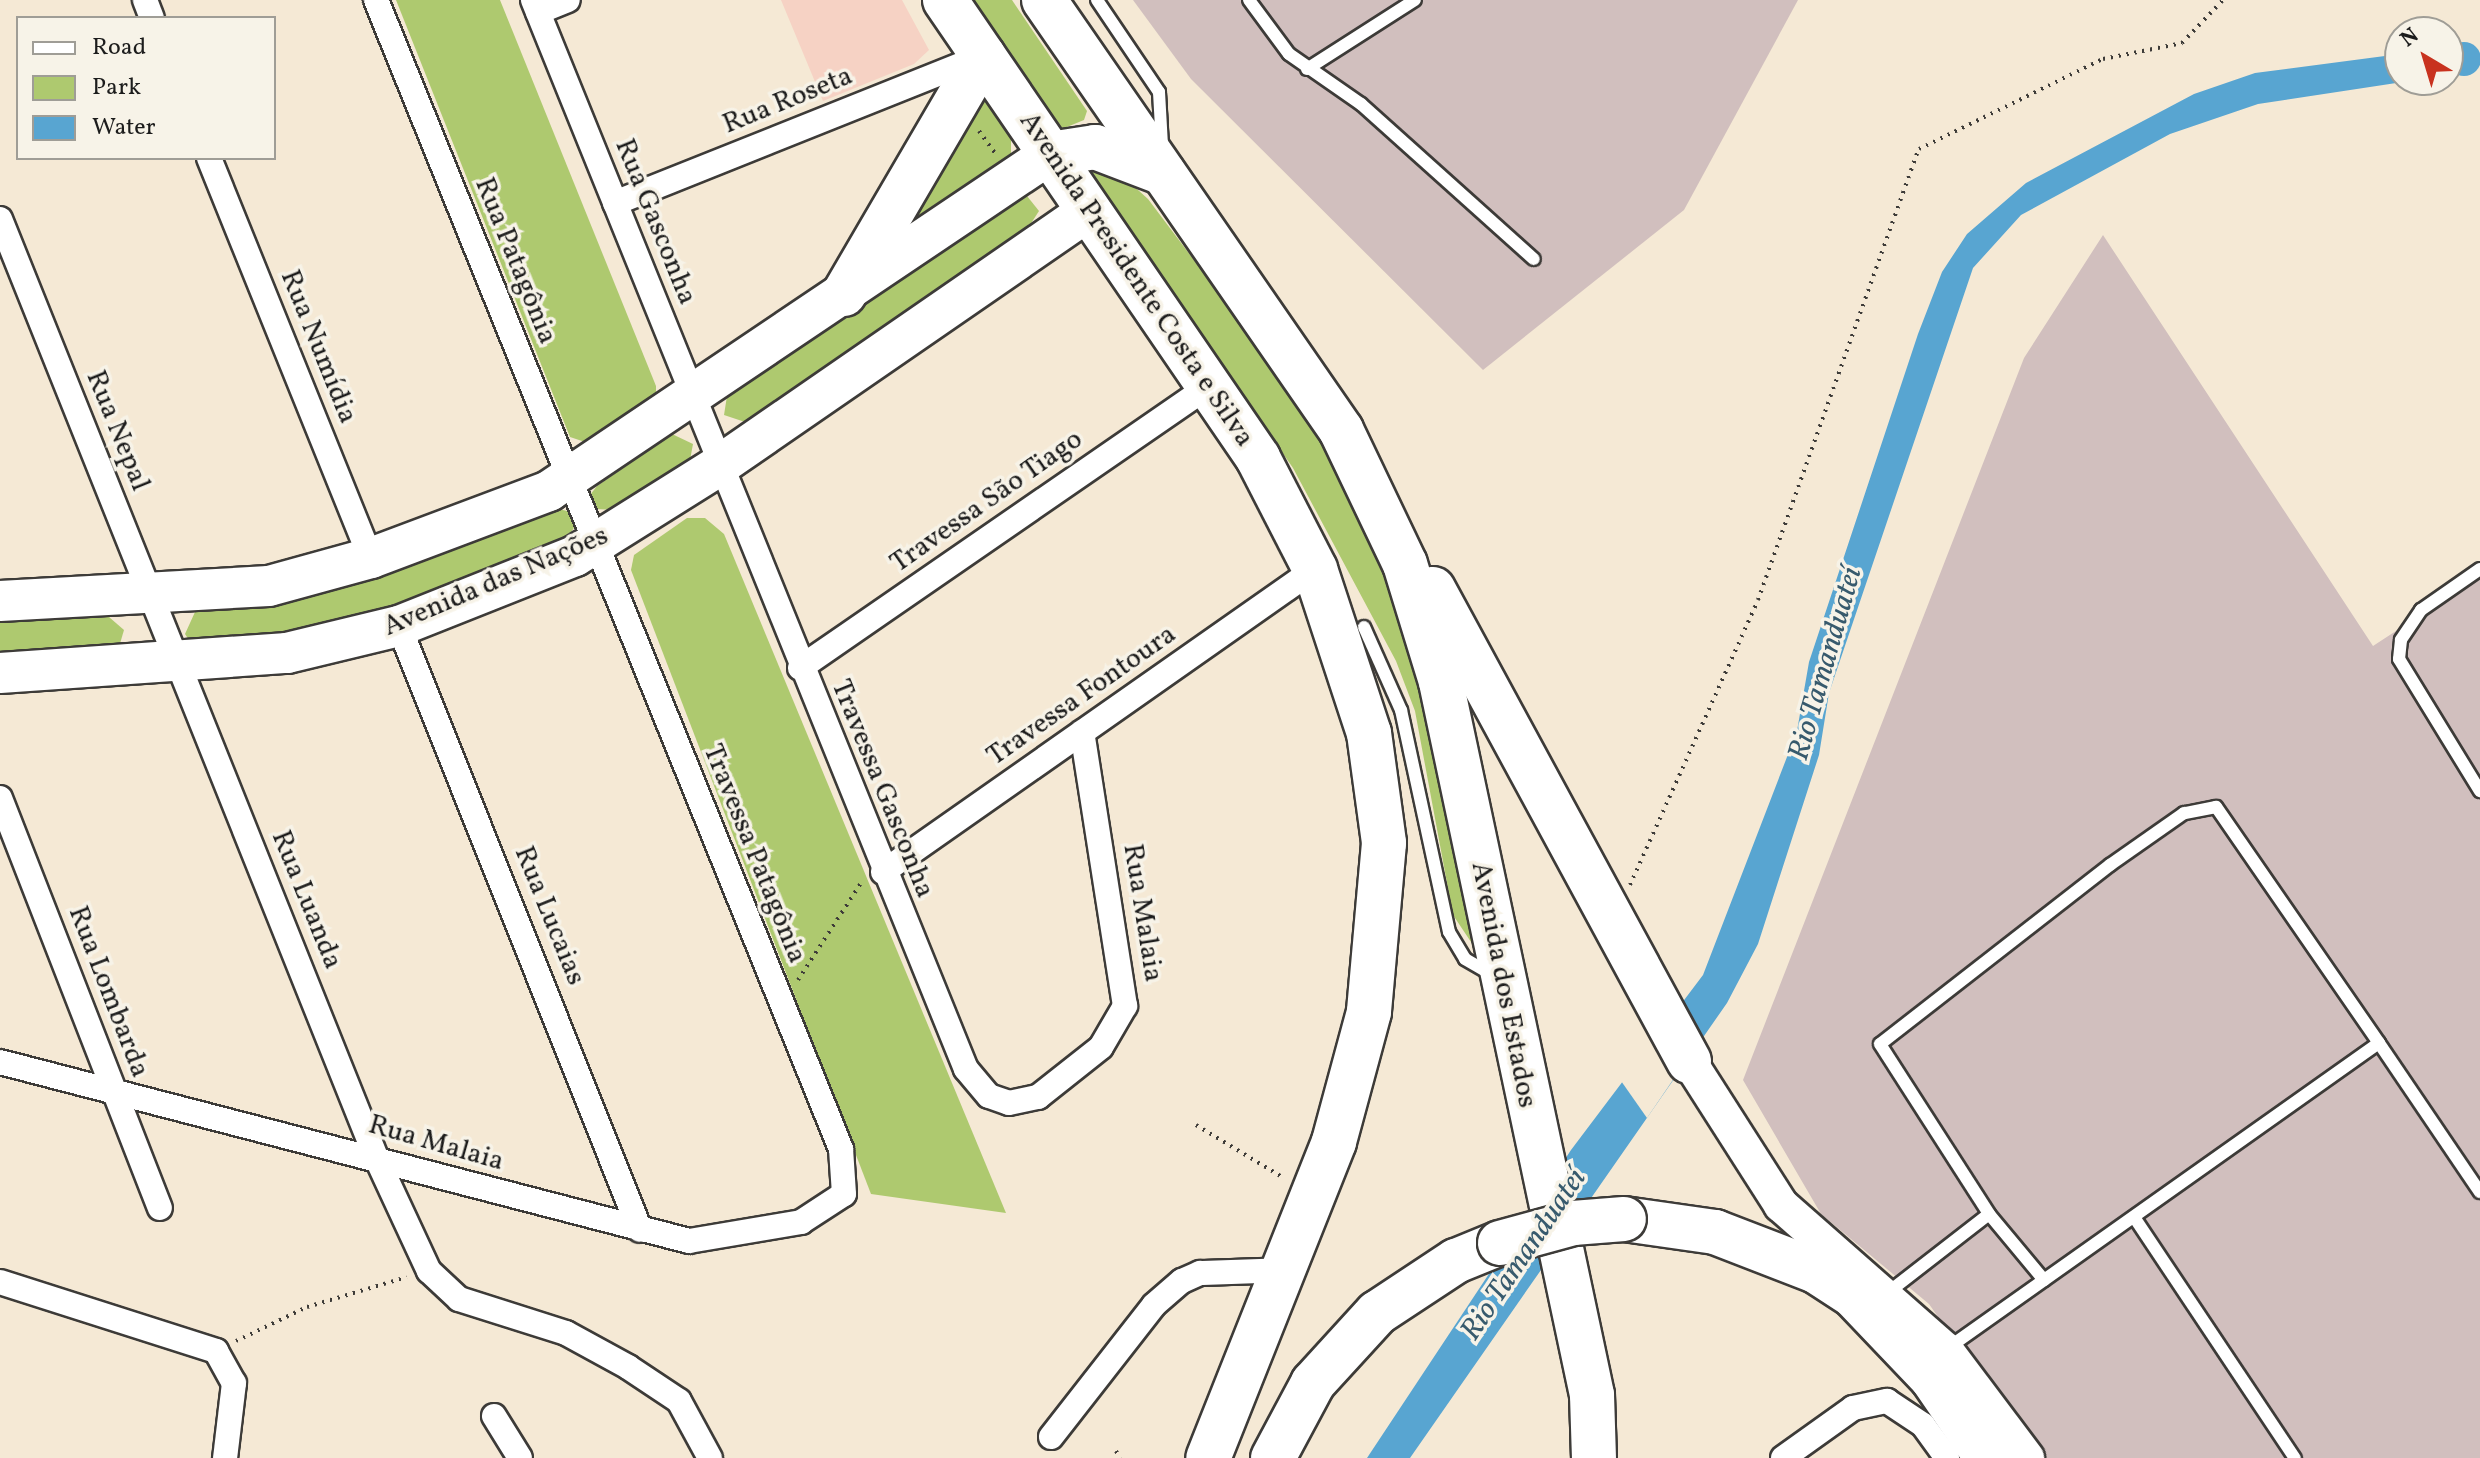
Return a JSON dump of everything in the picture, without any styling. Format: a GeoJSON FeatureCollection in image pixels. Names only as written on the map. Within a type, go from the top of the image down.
{"type":"FeatureCollection","features":[{"type":"Feature","properties":{"kind":"highway","name":"Avenida Presidente Costa e Silva"},"geometry":{"type":"LineString","coordinates":[[945,0],[1258,458],[1315,569]]}},
{"type":"Feature","properties":{"kind":"highway"},"geometry":{"type":"LineString","coordinates":[[1044,0],[1341,430],[1386,517],[1436,594],[1689,1061]]}},
{"type":"Feature","properties":{"kind":"highway"},"geometry":{"type":"LineString","coordinates":[[844,294],[983,56]]}},
{"type":"Feature","properties":{"kind":"highway"},"geometry":{"type":"LineString","coordinates":[[1050,154],[1095,147],[1163,173]]}},
{"type":"Feature","properties":{"kind":"highway","name":"Avenida dos Estados"},"geometry":{"type":"LineString","coordinates":[[1386,517],[1441,682],[1568,1306],[1592,1395],[1594,1458]]}},
{"type":"Feature","properties":{"kind":"highway"},"geometry":{"type":"LineString","coordinates":[[1208,1458],[1313,1196],[1369,1012],[1384,843],[1355,677],[1315,569]]}},
{"type":"Feature","properties":{"kind":"highway"},"geometry":{"type":"LineString","coordinates":[[1281,1440],[1343,1346],[1415,1285],[1500,1243],[1573,1223],[1624,1219],[1715,1232],[1816,1271],[1853,1295],[1932,1378],[1987,1458]]}},
{"type":"Feature","properties":{"kind":"main road"},"geometry":{"type":"LineString","coordinates":[[0,601],[151,595],[269,586],[371,558],[572,481],[1050,154]]}},
{"type":"Feature","properties":{"kind":"main road","name":"Avenida das Nações"},"geometry":{"type":"LineString","coordinates":[[0,673],[179,664],[287,653],[399,626],[596,546],[717,467],[1089,210]]}},
{"type":"Feature","properties":{"kind":"main road"},"geometry":{"type":"LineString","coordinates":[[1689,1061],[1781,1205],[1881,1298],[1946,1350],[2027,1458]]}},
{"type":"Feature","properties":{"kind":"street","name":"Rua Patagônia"},"geometry":{"type":"LineString","coordinates":[[376,0],[596,546]]}},
{"type":"Feature","properties":{"kind":"street"},"geometry":{"type":"LineString","coordinates":[[536,6],[568,0]]}},
{"type":"Feature","properties":{"kind":"street","name":"Rua Gasconha"},"geometry":{"type":"LineString","coordinates":[[536,6],[693,398],[717,467]]}},
{"type":"Feature","properties":{"kind":"street","name":"Rua Roseta"},"geometry":{"type":"LineString","coordinates":[[615,203],[983,56]]}},
{"type":"Feature","properties":{"kind":"street","name":"Rua Numídia"},"geometry":{"type":"LineString","coordinates":[[210,160],[371,558]]}},
{"type":"Feature","properties":{"kind":"street","name":"Rua Nepal"},"geometry":{"type":"LineString","coordinates":[[0,219],[179,664]]}},
{"type":"Feature","properties":{"kind":"street","name":"Travessa São Tiago"},"geometry":{"type":"LineString","coordinates":[[800,668],[1209,386]]}},
{"type":"Feature","properties":{"kind":"street","name":"Travessa Gasconha"},"geometry":{"type":"LineString","coordinates":[[717,467],[972,1080],[989,1096],[1021,1103]]}},
{"type":"Feature","properties":{"kind":"street","name":"Travessa Patagônia"},"geometry":{"type":"LineString","coordinates":[[596,546],[841,1149],[846,1188]]}},
{"type":"Feature","properties":{"kind":"street","name":"Travessa Fontoura"},"geometry":{"type":"LineString","coordinates":[[883,872],[1315,569]]}},
{"type":"Feature","properties":{"kind":"street","name":"Rua Lucaias"},"geometry":{"type":"LineString","coordinates":[[399,626],[640,1230]]}},
{"type":"Feature","properties":{"kind":"street","name":"Rua Luanda"},"geometry":{"type":"LineString","coordinates":[[179,664],[376,1157],[429,1271]]}},
{"type":"Feature","properties":{"kind":"street","name":"Rua Malaia"},"geometry":{"type":"LineString","coordinates":[[1021,1103],[1101,1047],[1125,1006],[1082,732]]}},
{"type":"Feature","properties":{"kind":"street","name":"Rua Lombarda"},"geometry":{"type":"LineString","coordinates":[[0,798],[160,1208]]}},
{"type":"Feature","properties":{"kind":"street","name":"Rua Malaia"},"geometry":{"type":"LineString","coordinates":[[0,1062],[376,1157],[689,1241],[765,1230],[817,1216],[846,1188]]}},
{"type":"Feature","properties":{"kind":"street"},"geometry":{"type":"LineString","coordinates":[[1051,1437],[1154,1305],[1182,1281],[1200,1273],[1284,1270]]}},
{"type":"Feature","properties":{"kind":"street"},"geometry":{"type":"LineString","coordinates":[[429,1271],[459,1299],[566,1333],[628,1367],[679,1401],[710,1458]]}},
{"type":"Feature","properties":{"kind":"street"},"geometry":{"type":"LineString","coordinates":[[0,1282],[216,1351],[234,1383],[225,1458]]}},
{"type":"Feature","properties":{"kind":"street"},"geometry":{"type":"LineString","coordinates":[[1783,1458],[1873,1401],[1900,1406],[1923,1425],[1947,1458]]}},
{"type":"Feature","properties":{"kind":"street"},"geometry":{"type":"LineString","coordinates":[[494,1416],[520,1458]]}},
{"type":"Feature","properties":{"kind":"lane"},"geometry":{"type":"LineString","coordinates":[[1097,0],[1159,92],[1163,173]]}},
{"type":"Feature","properties":{"kind":"lane"},"geometry":{"type":"LineString","coordinates":[[1249,0],[1307,69],[1361,104],[1534,259]]}},
{"type":"Feature","properties":{"kind":"lane"},"geometry":{"type":"LineString","coordinates":[[1307,69],[1415,0]]}},
{"type":"Feature","properties":{"kind":"lane"},"geometry":{"type":"LineString","coordinates":[[2480,569],[2421,610],[2401,640],[2399,659],[2480,791]]}},
{"type":"Feature","properties":{"kind":"lane"},"geometry":{"type":"LineString","coordinates":[[1364,627],[1401,710],[1453,944],[1503,980]]}},
{"type":"Feature","properties":{"kind":"lane"},"geometry":{"type":"LineString","coordinates":[[2044,1280],[1989,1214],[1880,1044],[2184,813],[2216,807],[2480,1192]]}},
{"type":"Feature","properties":{"kind":"lane"},"geometry":{"type":"LineString","coordinates":[[1946,1350],[2379,1043]]}},
{"type":"Feature","properties":{"kind":"lane"},"geometry":{"type":"LineString","coordinates":[[1881,1298],[1989,1214]]}},
{"type":"Feature","properties":{"kind":"lane"},"geometry":{"type":"LineString","coordinates":[[2134,1217],[2295,1458]]}},
{"type":"Feature","properties":{"kind":"path"},"geometry":{"type":"LineString","coordinates":[[1613,924],[1758,600],[1919,149],[2103,59],[2182,43],[2223,0]]}},
{"type":"Feature","properties":{"kind":"path"},"geometry":{"type":"LineString","coordinates":[[950,112],[974,124],[1007,183]]}},
{"type":"Feature","properties":{"kind":"path"},"geometry":{"type":"LineString","coordinates":[[780,999],[863,881],[883,872]]}},
{"type":"Feature","properties":{"kind":"path"},"geometry":{"type":"LineString","coordinates":[[1196,1125],[1313,1196]]}},
{"type":"Feature","properties":{"kind":"path"},"geometry":{"type":"LineString","coordinates":[[216,1351],[307,1307],[429,1271]]}},
{"type":"Feature","properties":{"kind":"path"},"geometry":{"type":"LineString","coordinates":[[1116,1451],[1120,1458]]}},
{"type":"Feature","properties":{"kind":"shaded area"},"geometry":{"type":"Polygon","coordinates":[[[781,0],[902,0],[929,50],[914,64],[823,101],[781,0]]]}},
{"type":"Feature","properties":{"kind":"shaded area"},"geometry":{"type":"Polygon","coordinates":[[[1133,0],[1798,0],[1684,210],[1483,370],[1191,79],[1133,0]]]}},
{"type":"Feature","properties":{"kind":"shaded area"},"geometry":{"type":"Polygon","coordinates":[[[2103,235],[2373,646],[2480,576],[2480,1458],[2037,1458],[1929,1304],[1821,1214],[1743,1080],[2024,358],[2103,235]]]}},
{"type":"Feature","properties":{"kind":"green space"},"geometry":{"type":"Polygon","coordinates":[[[396,0],[500,0],[656,386],[656,397],[591,444],[570,437],[396,0]]]}},
{"type":"Feature","properties":{"kind":"green space"},"geometry":{"type":"Polygon","coordinates":[[[963,0],[1012,0],[1087,111],[1084,120],[1057,131],[963,0]]]}},
{"type":"Feature","properties":{"kind":"green space"},"geometry":{"type":"Polygon","coordinates":[[[984,95],[1011,137],[1011,154],[909,222],[984,95]]]}},
{"type":"Feature","properties":{"kind":"green space"},"geometry":{"type":"Polygon","coordinates":[[[1085,167],[1127,180],[1148,199],[1307,410],[1403,603],[1477,951],[1453,915],[1415,711],[1396,661],[1293,468],[1085,167]]]}},
{"type":"Feature","properties":{"kind":"green space"},"geometry":{"type":"Polygon","coordinates":[[[1027,196],[1039,211],[1028,228],[745,422],[724,415],[727,396],[1012,198],[1027,196]]]}},
{"type":"Feature","properties":{"kind":"green space"},"geometry":{"type":"Polygon","coordinates":[[[672,434],[693,444],[690,460],[617,510],[595,509],[590,495],[597,486],[672,434]]]}},
{"type":"Feature","properties":{"kind":"green space"},"geometry":{"type":"Polygon","coordinates":[[[555,508],[571,512],[576,524],[569,536],[403,603],[283,635],[189,640],[185,634],[195,612],[362,582],[555,508]]]}},
{"type":"Feature","properties":{"kind":"green space"},"geometry":{"type":"Polygon","coordinates":[[[687,518],[705,518],[724,534],[1006,1213],[871,1194],[631,570],[634,555],[687,518]]]}},
{"type":"Feature","properties":{"kind":"green space"},"geometry":{"type":"Polygon","coordinates":[[[109,617],[124,630],[119,647],[0,655],[0,622],[109,617]]]}},
{"type":"Feature","properties":{"kind":"water"},"geometry":{"type":"Polygon","coordinates":[[[2464,42],[2476,47],[2481,59],[2476,71],[2464,76],[2464,42]]]}},
{"type":"Feature","properties":{"kind":"water","name":"Rio Tamanduateí"},"geometry":{"type":"Polygon","coordinates":[[[2384,56],[2384,85],[2258,104],[2170,134],[2021,215],[1973,268],[1829,693],[1819,755],[1758,944],[1727,1003],[1410,1458],[1367,1458],[1571,1150],[1703,975],[1797,731],[1809,662],[1918,334],[1942,272],[1967,234],[2026,183],[2194,94],[2255,73],[2384,56]]]}},
{"type":"Feature","properties":{"kind":"pier"},"geometry":{"type":"Polygon","coordinates":[[[1673,1005],[1696,1046],[1647,1118],[1619,1078],[1673,1005]]]}}]}
